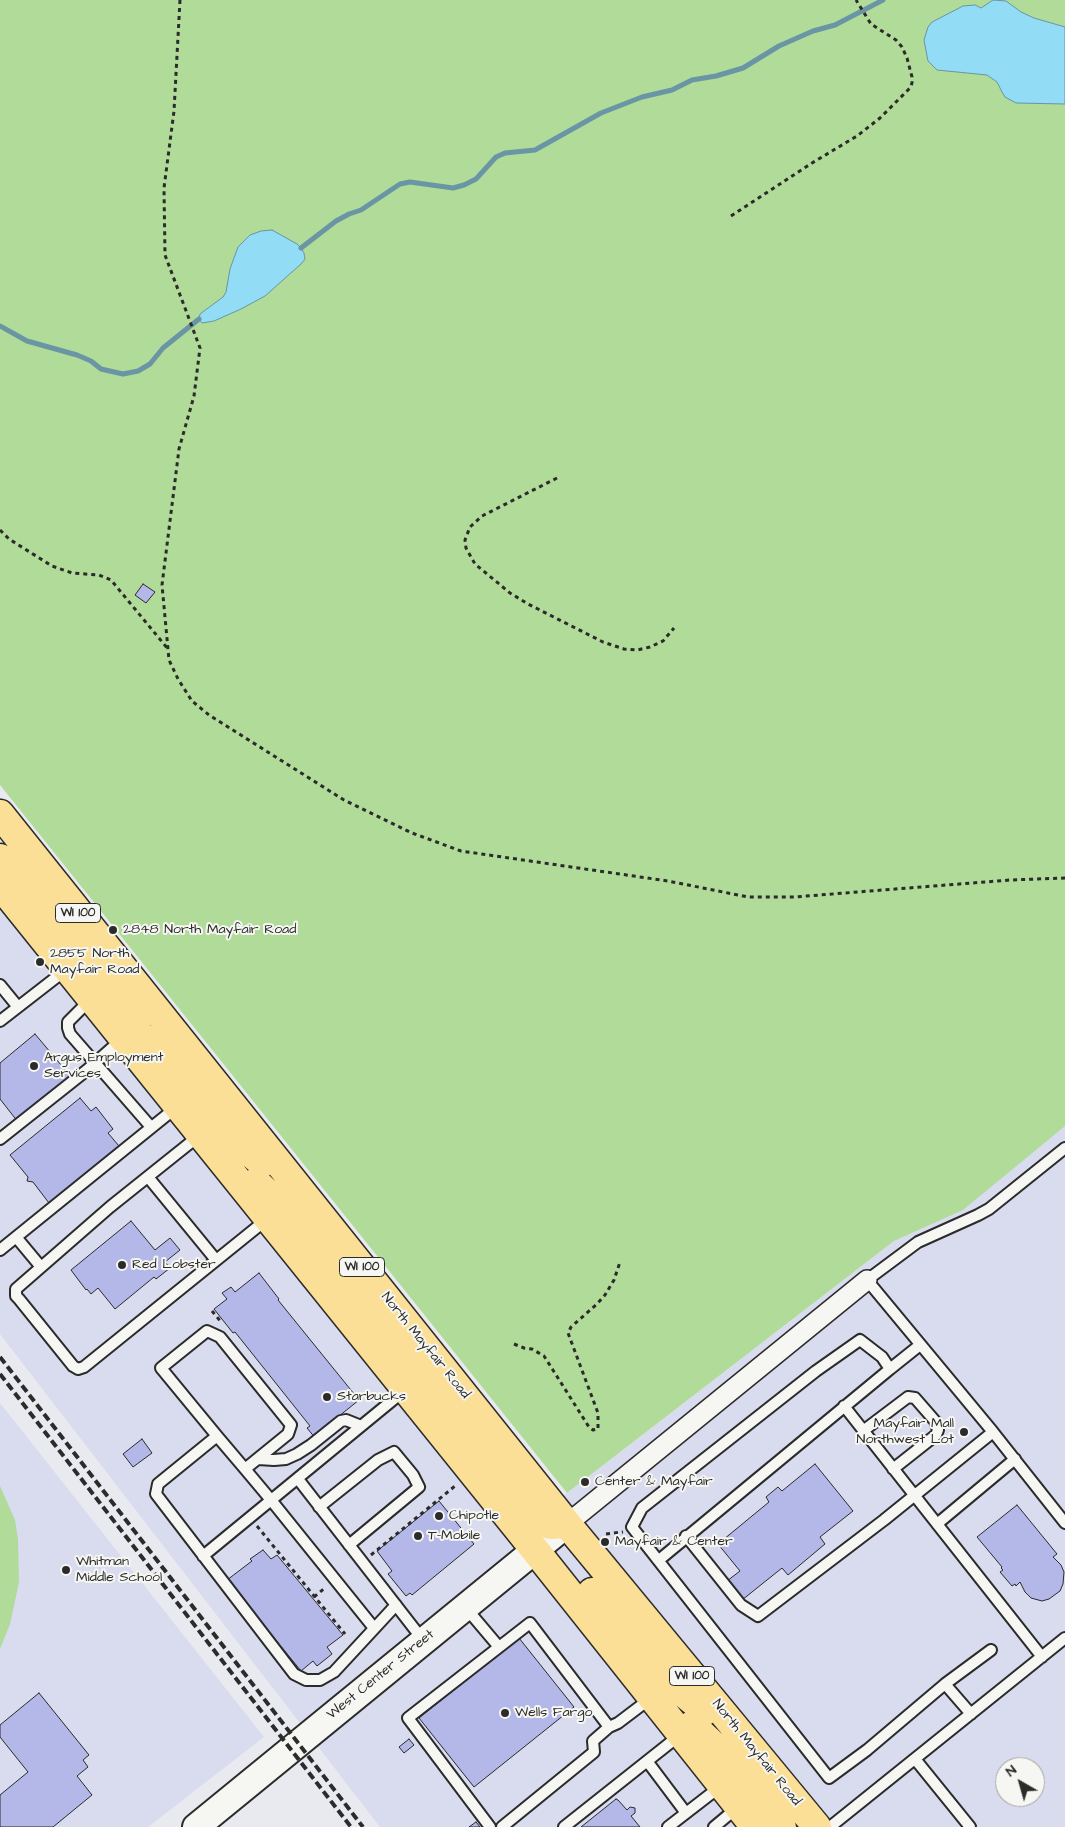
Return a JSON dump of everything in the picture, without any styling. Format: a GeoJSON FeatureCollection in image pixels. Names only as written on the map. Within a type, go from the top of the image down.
{"type":"FeatureCollection","features":[{"type":"Feature","properties":{"kind":"main road","name":"North Mayfair Road"},"geometry":{"type":"LineString","coordinates":[[0,814],[567,1524],[816,1827]]}},
{"type":"Feature","properties":{"kind":"main road"},"geometry":{"type":"LineString","coordinates":[[0,858],[28,884],[45,904],[118,998],[140,1012],[156,1011]]}},
{"type":"Feature","properties":{"kind":"main road","name":"WI 100"},"geometry":{"type":"LineString","coordinates":[[0,885],[652,1698],[687,1730],[722,1785],[747,1817]]}},
{"type":"Feature","properties":{"kind":"main road"},"geometry":{"type":"LineString","coordinates":[[123,1038],[136,1036],[150,1041],[160,1049],[225,1131],[314,1208]]}},
{"type":"Feature","properties":{"kind":"main road"},"geometry":{"type":"LineString","coordinates":[[200,1134],[280,1204],[304,1228],[526,1509],[540,1522],[551,1525],[567,1524]]}},
{"type":"Feature","properties":{"kind":"main road"},"geometry":{"type":"LineString","coordinates":[[535,1550],[554,1555],[574,1569],[660,1674],[756,1754]]}},
{"type":"Feature","properties":{"kind":"main road"},"geometry":{"type":"LineString","coordinates":[[632,1673],[687,1730],[727,1758],[782,1827]]}},
{"type":"Feature","properties":{"kind":"street"},"geometry":{"type":"LineString","coordinates":[[567,1524],[867,1280]]}},
{"type":"Feature","properties":{"kind":"street","name":"West Center Street"},"geometry":{"type":"LineString","coordinates":[[196,1827],[567,1524]]}},
{"type":"Feature","properties":{"kind":"lane"},"geometry":{"type":"LineString","coordinates":[[0,1021],[68,969]]}},
{"type":"Feature","properties":{"kind":"lane"},"geometry":{"type":"LineString","coordinates":[[0,985],[18,1007]]}},
{"type":"Feature","properties":{"kind":"lane"},"geometry":{"type":"LineString","coordinates":[[91,998],[68,1022],[70,1034],[151,1127]]}},
{"type":"Feature","properties":{"kind":"lane"},"geometry":{"type":"LineString","coordinates":[[0,1139],[123,1038]]}},
{"type":"Feature","properties":{"kind":"lane"},"geometry":{"type":"LineString","coordinates":[[0,1250],[178,1106]]}},
{"type":"Feature","properties":{"kind":"lane"},"geometry":{"type":"LineString","coordinates":[[200,1134],[16,1289],[16,1296],[73,1366],[78,1369],[84,1367],[268,1218]]}},
{"type":"Feature","properties":{"kind":"lane"},"geometry":{"type":"LineString","coordinates":[[1065,1148],[989,1208],[978,1215],[918,1242],[867,1280],[993,1432],[1065,1523]]}},
{"type":"Feature","properties":{"kind":"lane"},"geometry":{"type":"LineString","coordinates":[[148,1177],[216,1260]]}},
{"type":"Feature","properties":{"kind":"lane"},"geometry":{"type":"LineString","coordinates":[[16,1237],[41,1267]]}},
{"type":"Feature","properties":{"kind":"lane"},"geometry":{"type":"LineString","coordinates":[[245,1469],[288,1434],[291,1425],[220,1337],[207,1330],[161,1368],[374,1628]]}},
{"type":"Feature","properties":{"kind":"lane"},"geometry":{"type":"LineString","coordinates":[[890,1369],[882,1357],[860,1340],[809,1377],[642,1508],[632,1527],[829,1778],[867,1750],[945,1684],[991,1650]]}},
{"type":"Feature","properties":{"kind":"lane"},"geometry":{"type":"LineString","coordinates":[[658,1560],[920,1345]]}},
{"type":"Feature","properties":{"kind":"lane"},"geometry":{"type":"LineString","coordinates":[[203,1556],[406,1389]]}},
{"type":"Feature","properties":{"kind":"lane"},"geometry":{"type":"LineString","coordinates":[[864,1431],[900,1401],[908,1397],[915,1398],[935,1421],[938,1430],[936,1435],[893,1469]]}},
{"type":"Feature","properties":{"kind":"lane"},"geometry":{"type":"LineString","coordinates":[[844,1406],[1042,1657]]}},
{"type":"Feature","properties":{"kind":"lane"},"geometry":{"type":"LineString","coordinates":[[258,1459],[286,1459],[298,1454],[346,1420],[361,1426]]}},
{"type":"Feature","properties":{"kind":"lane"},"geometry":{"type":"LineString","coordinates":[[686,1536],[740,1605],[758,1616],[993,1432]]}},
{"type":"Feature","properties":{"kind":"lane"},"geometry":{"type":"LineString","coordinates":[[217,1436],[158,1484],[156,1494],[294,1674],[306,1680],[320,1680],[334,1672],[396,1604]]}},
{"type":"Feature","properties":{"kind":"lane"},"geometry":{"type":"LineString","coordinates":[[320,1507],[378,1460],[394,1452],[413,1475],[419,1487],[349,1544]]}},
{"type":"Feature","properties":{"kind":"lane"},"geometry":{"type":"LineString","coordinates":[[937,1524],[1015,1459]]}},
{"type":"Feature","properties":{"kind":"lane"},"geometry":{"type":"LineString","coordinates":[[298,1479],[424,1641]]}},
{"type":"Feature","properties":{"kind":"lane"},"geometry":{"type":"LineString","coordinates":[[465,1607],[499,1647]]}},
{"type":"Feature","properties":{"kind":"lane"},"geometry":{"type":"LineString","coordinates":[[490,1827],[408,1718],[530,1623],[609,1727]]}},
{"type":"Feature","properties":{"kind":"lane"},"geometry":{"type":"LineString","coordinates":[[830,1827],[1065,1638]]}},
{"type":"Feature","properties":{"kind":"lane"},"geometry":{"type":"LineString","coordinates":[[945,1684],[970,1714]]}},
{"type":"Feature","properties":{"kind":"lane"},"geometry":{"type":"LineString","coordinates":[[502,1827],[594,1752],[594,1741],[609,1727],[618,1723],[652,1698]]}},
{"type":"Feature","properties":{"kind":"lane"},"geometry":{"type":"LineString","coordinates":[[564,1827],[687,1730]]}},
{"type":"Feature","properties":{"kind":"lane"},"geometry":{"type":"LineString","coordinates":[[914,1759],[970,1827]]}},
{"type":"Feature","properties":{"kind":"lane"},"geometry":{"type":"LineString","coordinates":[[647,1761],[686,1813]]}},
{"type":"Feature","properties":{"kind":"lane"},"geometry":{"type":"LineString","coordinates":[[668,1827],[722,1785]]}},
{"type":"Feature","properties":{"kind":"lane"},"geometry":{"type":"LineString","coordinates":[[714,1827],[747,1817]]}},
{"type":"Feature","properties":{"kind":"path"},"geometry":{"type":"LineString","coordinates":[[180,0],[174,111],[164,188],[165,255],[200,348],[194,396],[179,449],[162,585],[169,660],[192,701],[209,715],[344,800],[412,834],[461,851],[668,881],[748,897],[794,897],[1010,880],[1065,878]]}},
{"type":"Feature","properties":{"kind":"path"},"geometry":{"type":"LineString","coordinates":[[731,216],[857,136],[880,118],[910,88],[912,77],[902,47],[896,40],[876,28],[868,20],[856,1]]}},
{"type":"Feature","properties":{"kind":"path"},"geometry":{"type":"LineString","coordinates":[[557,478],[482,516],[470,526],[466,548],[475,564],[510,593],[528,604],[603,642],[637,650],[650,647],[663,640],[674,628]]}},
{"type":"Feature","properties":{"kind":"path"},"geometry":{"type":"LineString","coordinates":[[0,530],[9,539],[52,566],[72,572],[98,575],[111,580],[168,650]]}},
{"type":"Feature","properties":{"kind":"path"},"geometry":{"type":"LineString","coordinates":[[514,1344],[532,1349],[544,1356],[589,1427],[593,1430],[598,1429],[598,1413],[568,1333],[571,1327],[605,1295],[614,1280],[620,1262]]}},
{"type":"Feature","properties":{"kind":"path"},"geometry":{"type":"LineString","coordinates":[[377,1562],[371,1555],[455,1486]]}},
{"type":"Feature","properties":{"kind":"path"},"geometry":{"type":"LineString","coordinates":[[261,1523],[257,1526],[345,1634]]}},
{"type":"Feature","properties":{"kind":"path"},"geometry":{"type":"LineString","coordinates":[[314,1597],[326,1587]]}},
{"type":"Feature","properties":{"kind":"shaded area"},"geometry":{"type":"Polygon","coordinates":[[[0,901],[509,1538],[894,1241],[960,1211],[1065,1124],[1065,1827],[380,1827],[0,1334],[0,901]]]}},
{"type":"Feature","properties":{"kind":"shaded area","name":"Whitman Middle School"},"geometry":{"type":"Polygon","coordinates":[[[0,1403],[264,1737],[148,1827],[0,1827],[0,1403]]]}},
{"type":"Feature","properties":{"kind":"green space"},"geometry":{"type":"Polygon","coordinates":[[[0,0],[1065,0],[1065,1126],[963,1210],[894,1241],[567,1493],[0,785],[0,0]]]}},
{"type":"Feature","properties":{"kind":"green space"},"geometry":{"type":"Polygon","coordinates":[[[0,1486],[15,1520],[18,1539],[19,1582],[10,1624],[0,1649],[0,1486]]]}},
{"type":"Feature","properties":{"kind":"water"},"geometry":{"type":"Polygon","coordinates":[[[993,0],[1006,1],[1021,12],[1034,18],[1065,27],[1065,104],[1016,103],[1005,97],[997,82],[987,75],[937,70],[928,61],[924,40],[928,27],[932,22],[963,6],[975,5],[981,8],[993,0]]]}},
{"type":"Feature","properties":{"kind":"water"},"geometry":{"type":"Polygon","coordinates":[[[272,230],[297,244],[304,253],[305,259],[265,296],[214,321],[202,323],[199,319],[200,314],[223,297],[226,292],[230,269],[238,247],[250,235],[272,230]]]}},
{"type":"Feature","properties":{"kind":"building"},"geometry":{"type":"Polygon","coordinates":[[[143,584],[155,592],[146,603],[135,595],[143,584]]]}},
{"type":"Feature","properties":{"kind":"building"},"geometry":{"type":"Polygon","coordinates":[[[35,1034],[72,1078],[18,1122],[0,1099],[0,1063],[35,1034]]]}},
{"type":"Feature","properties":{"kind":"building"},"geometry":{"type":"Polygon","coordinates":[[[80,1098],[91,1111],[96,1107],[113,1129],[108,1133],[119,1146],[49,1203],[33,1182],[27,1181],[28,1177],[10,1155],[80,1098]]]}},
{"type":"Feature","properties":{"kind":"building","name":"Red Lobster"},"geometry":{"type":"Polygon","coordinates":[[[131,1221],[155,1250],[170,1238],[180,1250],[165,1262],[170,1268],[156,1279],[154,1277],[115,1309],[98,1288],[91,1294],[86,1290],[71,1270],[131,1221]]]}},
{"type":"Feature","properties":{"kind":"building"},"geometry":{"type":"Polygon","coordinates":[[[259,1273],[278,1300],[359,1400],[323,1429],[325,1431],[316,1439],[307,1428],[310,1426],[235,1332],[233,1333],[214,1309],[227,1299],[222,1293],[231,1287],[235,1292],[259,1273]]]}},
{"type":"Feature","properties":{"kind":"building"},"geometry":{"type":"Polygon","coordinates":[[[142,1439],[152,1453],[133,1467],[123,1454],[142,1439]]]}},
{"type":"Feature","properties":{"kind":"building"},"geometry":{"type":"Polygon","coordinates":[[[815,1464],[853,1511],[820,1537],[825,1544],[788,1575],[782,1568],[742,1600],[727,1581],[740,1571],[718,1544],[769,1502],[766,1497],[778,1487],[782,1491],[815,1464]]]}},
{"type":"Feature","properties":{"kind":"building"},"geometry":{"type":"Polygon","coordinates":[[[439,1501],[474,1544],[412,1595],[410,1593],[406,1596],[388,1574],[392,1571],[377,1551],[439,1501]]]}},
{"type":"Feature","properties":{"kind":"building"},"geometry":{"type":"Polygon","coordinates":[[[1017,1505],[1057,1554],[1053,1557],[1061,1565],[1064,1572],[1060,1591],[1049,1599],[1042,1601],[1031,1598],[1025,1592],[1020,1582],[1016,1586],[1015,1584],[1012,1586],[1000,1572],[1003,1570],[1002,1567],[977,1537],[1017,1505]]]}},
{"type":"Feature","properties":{"kind":"building"},"geometry":{"type":"Polygon","coordinates":[[[263,1550],[271,1559],[277,1555],[343,1635],[327,1647],[332,1654],[317,1666],[313,1661],[301,1671],[227,1580],[263,1550]]]}},
{"type":"Feature","properties":{"kind":"building"},"geometry":{"type":"Polygon","coordinates":[[[519,1638],[574,1707],[474,1787],[419,1718],[519,1638]]]}},
{"type":"Feature","properties":{"kind":"building"},"geometry":{"type":"Polygon","coordinates":[[[39,1693],[89,1755],[83,1760],[88,1767],[77,1776],[92,1795],[53,1827],[0,1827],[0,1795],[28,1772],[0,1737],[0,1725],[39,1693]]]}},
{"type":"Feature","properties":{"kind":"building"},"geometry":{"type":"Polygon","coordinates":[[[409,1739],[414,1745],[404,1753],[399,1747],[409,1739]]]}},
{"type":"Feature","properties":{"kind":"building"},"geometry":{"type":"Polygon","coordinates":[[[616,1799],[627,1810],[630,1807],[635,1808],[635,1813],[631,1816],[640,1827],[581,1827],[616,1799]]]}},
{"type":"Feature","properties":{"kind":"building"},"geometry":{"type":"Polygon","coordinates":[[[476,1822],[480,1827],[469,1827],[476,1822]]]}},
{"type":"Feature","properties":{"kind":"waterway"},"geometry":{"type":"LineString","coordinates":[[301,248],[336,221],[361,210],[400,184],[410,182],[453,188],[464,185],[476,179],[496,157],[505,153],[535,150],[601,113],[642,97],[672,90],[692,80],[716,76],[743,68],[779,46],[813,31],[835,25],[883,0]]}},
{"type":"Feature","properties":{"kind":"waterway"},"geometry":{"type":"LineString","coordinates":[[0,326],[27,341],[77,355],[91,361],[101,369],[123,374],[138,371],[150,364],[163,348],[199,319]]}},
{"type":"Feature","properties":{"kind":"railway"},"geometry":{"type":"LineString","coordinates":[[0,1357],[363,1827]]}},
{"type":"Feature","properties":{"kind":"railway"},"geometry":{"type":"LineString","coordinates":[[0,1374],[351,1827]]}},
{"type":"Feature","properties":{"kind":"place","name":"2848 North Mayfair Road"},"geometry":{"type":"Point","coordinates":[113,930]}},
{"type":"Feature","properties":{"kind":"place","name":"2855 North Mayfair Road"},"geometry":{"type":"Point","coordinates":[40,962]}},
{"type":"Feature","properties":{"kind":"place","name":"Argus Employment Services"},"geometry":{"type":"Point","coordinates":[34,1066]}},
{"type":"Feature","properties":{"kind":"place","name":"Red Lobster"},"geometry":{"type":"Point","coordinates":[122,1265]}},
{"type":"Feature","properties":{"kind":"place","name":"Starbucks"},"geometry":{"type":"Point","coordinates":[327,1397]}},
{"type":"Feature","properties":{"kind":"place","name":"Mayfair Mall Northwest Lot"},"geometry":{"type":"Point","coordinates":[964,1432]}},
{"type":"Feature","properties":{"kind":"place","name":"Center & Mayfair"},"geometry":{"type":"Point","coordinates":[585,1482]}},
{"type":"Feature","properties":{"kind":"place","name":"Chipotle"},"geometry":{"type":"Point","coordinates":[439,1516]}},
{"type":"Feature","properties":{"kind":"place","name":"T-Mobile"},"geometry":{"type":"Point","coordinates":[418,1536]}},
{"type":"Feature","properties":{"kind":"place","name":"Mayfair & Center"},"geometry":{"type":"Point","coordinates":[605,1542]}},
{"type":"Feature","properties":{"kind":"place","name":"Whitman Middle School"},"geometry":{"type":"Point","coordinates":[66,1570]}},
{"type":"Feature","properties":{"kind":"place","name":"Wells Fargo"},"geometry":{"type":"Point","coordinates":[505,1713]}}]}
